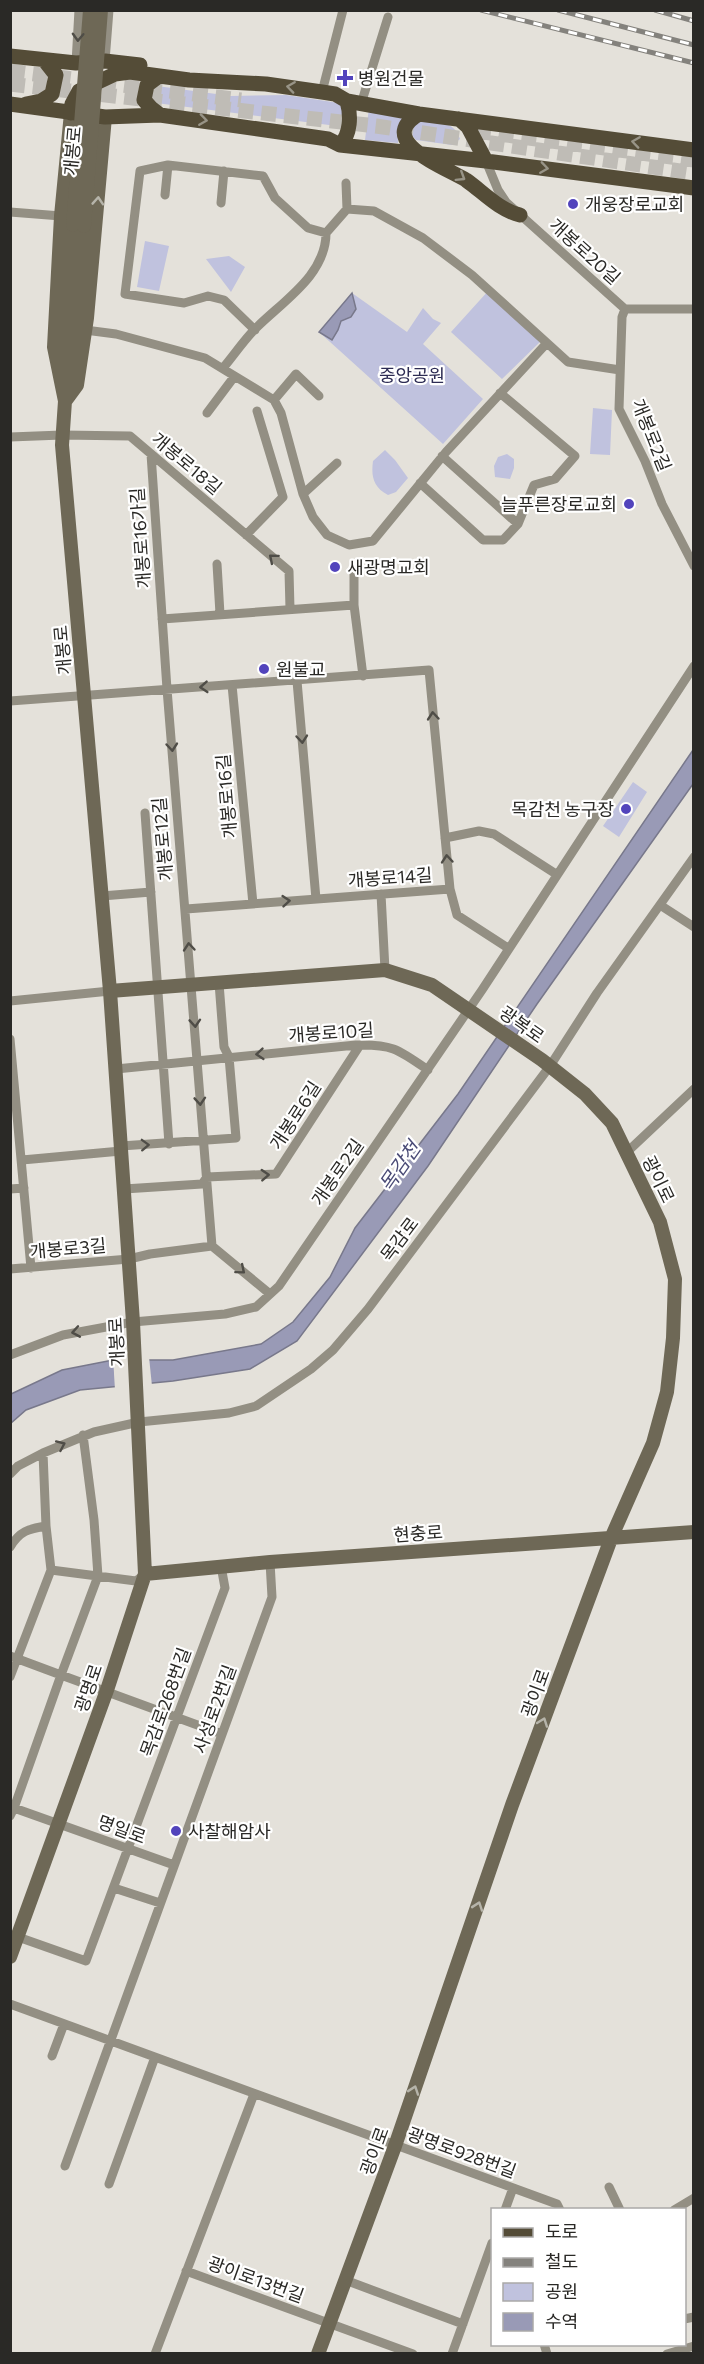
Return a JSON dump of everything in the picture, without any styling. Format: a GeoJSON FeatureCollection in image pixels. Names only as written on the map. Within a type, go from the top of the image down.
{"type":"FeatureCollection","features":[{"type":"Feature","properties":{"kind":"main road","name":"개봉로"},"geometry":{"type":"LineString","coordinates":[[80,329],[78,226],[90,10]]}},
{"type":"Feature","properties":{"kind":"main road","name":"개봉로"},"geometry":{"type":"LineString","coordinates":[[101,10],[63,346],[62,435],[110,991],[139,1418]]}},
{"type":"Feature","properties":{"kind":"main road"},"geometry":{"type":"LineString","coordinates":[[10,56],[45,61],[76,63],[105,61],[148,66],[228,81],[335,94],[354,102],[419,114],[693,150]]}},
{"type":"Feature","properties":{"kind":"main road"},"geometry":{"type":"LineString","coordinates":[[15,105],[41,101],[52,94],[56,75],[45,61]]}},
{"type":"Feature","properties":{"kind":"main road"},"geometry":{"type":"LineString","coordinates":[[64,401],[54,347],[61,216],[72,104],[80,92],[115,74],[130,72],[189,80],[228,81]]}},
{"type":"Feature","properties":{"kind":"main road"},"geometry":{"type":"LineString","coordinates":[[159,76],[147,85],[144,100],[160,115]]}},
{"type":"Feature","properties":{"kind":"main road"},"geometry":{"type":"LineString","coordinates":[[340,145],[347,135],[350,112],[354,102]]}},
{"type":"Feature","properties":{"kind":"main road"},"geometry":{"type":"LineString","coordinates":[[354,102],[358,146]]}},
{"type":"Feature","properties":{"kind":"main road"},"geometry":{"type":"LineString","coordinates":[[15,105],[105,117],[160,115],[328,139],[340,145],[693,188]]}},
{"type":"Feature","properties":{"kind":"main road"},"geometry":{"type":"LineString","coordinates":[[419,114],[410,119],[405,131],[406,140],[415,153],[469,182],[508,212],[520,214]]}},
{"type":"Feature","properties":{"kind":"main road"},"geometry":{"type":"LineString","coordinates":[[64,401],[77,385],[80,329],[105,117]]}},
{"type":"Feature","properties":{"kind":"main road"},"geometry":{"type":"LineString","coordinates":[[459,119],[466,124],[486,161]]}},
{"type":"Feature","properties":{"kind":"main road"},"geometry":{"type":"LineString","coordinates":[[453,157],[463,148],[471,132]]}},
{"type":"Feature","properties":{"kind":"main road"},"geometry":{"type":"LineString","coordinates":[[110,991],[385,970],[432,985],[470,1010]]}},
{"type":"Feature","properties":{"kind":"main road","name":"광복로"},"geometry":{"type":"LineString","coordinates":[[470,1010],[546,1063]]}},
{"type":"Feature","properties":{"kind":"main road","name":"광이로"},"geometry":{"type":"LineString","coordinates":[[318,2354],[395,2145],[512,1805],[612,1536],[653,1443],[667,1392],[675,1279],[660,1221],[612,1123],[585,1094],[546,1063]]}},
{"type":"Feature","properties":{"kind":"main road","name":"광명로"},"geometry":{"type":"LineString","coordinates":[[10,1957],[146,1574],[139,1418]]}},
{"type":"Feature","properties":{"kind":"main road","name":"현충로"},"geometry":{"type":"LineString","coordinates":[[146,1574],[270,1562],[693,1532]]}},
{"type":"Feature","properties":{"kind":"street"},"geometry":{"type":"LineString","coordinates":[[76,63],[79,10]]}},
{"type":"Feature","properties":{"kind":"street"},"geometry":{"type":"LineString","coordinates":[[105,61],[109,10]]}},
{"type":"Feature","properties":{"kind":"street"},"geometry":{"type":"LineString","coordinates":[[322,92],[343,10]]}},
{"type":"Feature","properties":{"kind":"street"},"geometry":{"type":"LineString","coordinates":[[354,102],[388,17]]}},
{"type":"Feature","properties":{"kind":"street","name":"개봉로20길"},"geometry":{"type":"LineString","coordinates":[[486,161],[501,196],[625,309],[693,309]]}},
{"type":"Feature","properties":{"kind":"street"},"geometry":{"type":"LineString","coordinates":[[165,195],[168,165]]}},
{"type":"Feature","properties":{"kind":"street"},"geometry":{"type":"LineString","coordinates":[[255,330],[224,300],[208,296],[184,303],[126,294],[140,171],[168,165],[263,176],[275,198],[308,228],[326,233]]}},
{"type":"Feature","properties":{"kind":"street"},"geometry":{"type":"LineString","coordinates":[[220,203],[224,171]]}},
{"type":"Feature","properties":{"kind":"street"},"geometry":{"type":"LineString","coordinates":[[223,368],[255,330],[314,273],[326,246],[326,233],[347,209],[346,183]]}},
{"type":"Feature","properties":{"kind":"street"},"geometry":{"type":"LineString","coordinates":[[347,209],[374,211],[423,238],[472,275],[568,362],[620,370]]}},
{"type":"Feature","properties":{"kind":"street"},"geometry":{"type":"LineString","coordinates":[[10,212],[61,216]]}},
{"type":"Feature","properties":{"kind":"street","name":"개봉로2길"},"geometry":{"type":"LineString","coordinates":[[625,309],[622,317],[619,409],[693,566]]}},
{"type":"Feature","properties":{"kind":"street"},"geometry":{"type":"LineString","coordinates":[[80,329],[116,334],[205,358],[274,400],[281,413],[303,494],[313,517],[327,536],[349,545],[373,541],[442,456],[546,344]]}},
{"type":"Feature","properties":{"kind":"street"},"geometry":{"type":"LineString","coordinates":[[274,400],[296,374],[319,396]]}},
{"type":"Feature","properties":{"kind":"street"},"geometry":{"type":"LineString","coordinates":[[207,413],[234,377]]}},
{"type":"Feature","properties":{"kind":"street"},"geometry":{"type":"LineString","coordinates":[[420,483],[483,540],[503,540],[518,524],[534,485],[555,479],[575,456],[500,393]]}},
{"type":"Feature","properties":{"kind":"street"},"geometry":{"type":"LineString","coordinates":[[246,535],[283,497],[257,411]]}},
{"type":"Feature","properties":{"kind":"street","name":"개봉로18길"},"geometry":{"type":"LineString","coordinates":[[10,437],[130,436],[289,571],[290,609]]}},
{"type":"Feature","properties":{"kind":"street","name":"개봉로16가길"},"geometry":{"type":"LineString","coordinates":[[151,454],[167,689]]}},
{"type":"Feature","properties":{"kind":"street"},"geometry":{"type":"LineString","coordinates":[[442,456],[518,524]]}},
{"type":"Feature","properties":{"kind":"street"},"geometry":{"type":"LineString","coordinates":[[303,494],[337,463]]}},
{"type":"Feature","properties":{"kind":"street"},"geometry":{"type":"LineString","coordinates":[[217,564],[220,615]]}},
{"type":"Feature","properties":{"kind":"street"},"geometry":{"type":"LineString","coordinates":[[10,701],[363,676],[354,605],[354,573]]}},
{"type":"Feature","properties":{"kind":"street"},"geometry":{"type":"LineString","coordinates":[[162,619],[354,605]]}},
{"type":"Feature","properties":{"kind":"street","name":"개봉로2길"},"geometry":{"type":"LineString","coordinates":[[10,1355],[63,1335],[225,1314],[256,1307],[279,1286],[470,1010],[508,948],[693,666]]}},
{"type":"Feature","properties":{"kind":"street","name":"개봉로14길"},"geometry":{"type":"LineString","coordinates":[[186,909],[450,889],[429,670],[363,676]]}},
{"type":"Feature","properties":{"kind":"street"},"geometry":{"type":"LineString","coordinates":[[297,681],[316,898]]}},
{"type":"Feature","properties":{"kind":"street","name":"개봉로16길"},"geometry":{"type":"LineString","coordinates":[[232,685],[253,904]]}},
{"type":"Feature","properties":{"kind":"street","name":"개봉로12길"},"geometry":{"type":"LineString","coordinates":[[167,689],[192,985]]}},
{"type":"Feature","properties":{"kind":"street","name":"개봉로12길"},"geometry":{"type":"LineString","coordinates":[[145,813],[163,1064]]}},
{"type":"Feature","properties":{"kind":"street"},"geometry":{"type":"LineString","coordinates":[[445,838],[479,831],[494,834],[556,874]]}},
{"type":"Feature","properties":{"kind":"street","name":"목감로"},"geometry":{"type":"LineString","coordinates":[[10,1474],[18,1466],[84,1435],[139,1418],[229,1413],[251,1408],[302,1375],[333,1350],[368,1310],[693,857]]}},
{"type":"Feature","properties":{"kind":"street"},"geometry":{"type":"LineString","coordinates":[[450,889],[457,915],[508,948]]}},
{"type":"Feature","properties":{"kind":"street"},"geometry":{"type":"LineString","coordinates":[[102,896],[151,892]]}},
{"type":"Feature","properties":{"kind":"street"},"geometry":{"type":"LineString","coordinates":[[381,894],[385,970]]}},
{"type":"Feature","properties":{"kind":"street"},"geometry":{"type":"LineString","coordinates":[[660,905],[693,927]]}},
{"type":"Feature","properties":{"kind":"street"},"geometry":{"type":"LineString","coordinates":[[22,1160],[121,1148],[236,1138],[229,1057],[224,1047],[219,983]]}},
{"type":"Feature","properties":{"kind":"street"},"geometry":{"type":"LineString","coordinates":[[192,985],[212,1246],[270,1294]]}},
{"type":"Feature","properties":{"kind":"street"},"geometry":{"type":"LineString","coordinates":[[10,1000],[110,991]]}},
{"type":"Feature","properties":{"kind":"street"},"geometry":{"type":"LineString","coordinates":[[10,1039],[31,1268]]}},
{"type":"Feature","properties":{"kind":"street","name":"개봉로10길"},"geometry":{"type":"LineString","coordinates":[[116,1069],[360,1045],[383,1045],[400,1050],[428,1070]]}},
{"type":"Feature","properties":{"kind":"street","name":"개봉로6길"},"geometry":{"type":"LineString","coordinates":[[124,1189],[202,1184],[207,1178],[276,1174],[360,1045]]}},
{"type":"Feature","properties":{"kind":"street"},"geometry":{"type":"LineString","coordinates":[[163,1064],[169,1144]]}},
{"type":"Feature","properties":{"kind":"street"},"geometry":{"type":"LineString","coordinates":[[626,1153],[693,1089]]}},
{"type":"Feature","properties":{"kind":"street"},"geometry":{"type":"LineString","coordinates":[[10,1189],[24,1188]]}},
{"type":"Feature","properties":{"kind":"street"},"geometry":{"type":"LineString","coordinates":[[129,1259],[212,1246]]}},
{"type":"Feature","properties":{"kind":"street","name":"개봉로3길"},"geometry":{"type":"LineString","coordinates":[[10,1269],[129,1259]]}},
{"type":"Feature","properties":{"kind":"street"},"geometry":{"type":"LineString","coordinates":[[12,1810],[98,1576],[84,1435]]}},
{"type":"Feature","properties":{"kind":"street"},"geometry":{"type":"LineString","coordinates":[[10,1677],[14,1658],[51,1570],[46,1526],[43,1453]]}},
{"type":"Feature","properties":{"kind":"street"},"geometry":{"type":"LineString","coordinates":[[10,1547],[24,1530],[46,1526]]}},
{"type":"Feature","properties":{"kind":"street","name":"사성로2번길"},"geometry":{"type":"LineString","coordinates":[[65,2166],[272,1597],[270,1562]]}},
{"type":"Feature","properties":{"kind":"street","name":"목감로268번길"},"geometry":{"type":"LineString","coordinates":[[18,1937],[86,1961],[225,1588],[221,1566]]}},
{"type":"Feature","properties":{"kind":"street"},"geometry":{"type":"LineString","coordinates":[[51,1570],[136,1581],[146,1574]]}},
{"type":"Feature","properties":{"kind":"street"},"geometry":{"type":"LineString","coordinates":[[14,1658],[222,1734]]}},
{"type":"Feature","properties":{"kind":"street","name":"명일로"},"geometry":{"type":"LineString","coordinates":[[12,1810],[174,1865]]}},
{"type":"Feature","properties":{"kind":"street"},"geometry":{"type":"LineString","coordinates":[[114,1888],[160,1904]]}},
{"type":"Feature","properties":{"kind":"street","name":"광명로928번길"},"geometry":{"type":"LineString","coordinates":[[10,2004],[513,2188],[559,2207]]}},
{"type":"Feature","properties":{"kind":"street"},"geometry":{"type":"LineString","coordinates":[[52,2056],[64,2024]]}},
{"type":"Feature","properties":{"kind":"street"},"geometry":{"type":"LineString","coordinates":[[109,2184],[155,2057]]}},
{"type":"Feature","properties":{"kind":"street"},"geometry":{"type":"LineString","coordinates":[[186,2271],[254,2094]]}},
{"type":"Feature","properties":{"kind":"street"},"geometry":{"type":"LineString","coordinates":[[609,2187],[619,2208]]}},
{"type":"Feature","properties":{"kind":"street"},"geometry":{"type":"LineString","coordinates":[[506,2208],[513,2188]]}},
{"type":"Feature","properties":{"kind":"street"},"geometry":{"type":"LineString","coordinates":[[677,2208],[693,2198]]}},
{"type":"Feature","properties":{"kind":"street"},"geometry":{"type":"LineString","coordinates":[[452,2354],[491,2246]]}},
{"type":"Feature","properties":{"kind":"street","name":"광이로13번길"},"geometry":{"type":"LineString","coordinates":[[155,2354],[186,2271],[413,2354]]}},
{"type":"Feature","properties":{"kind":"street"},"geometry":{"type":"LineString","coordinates":[[345,2280],[463,2324]]}},
{"type":"Feature","properties":{"kind":"street"},"geometry":{"type":"LineString","coordinates":[[667,2353],[693,2346]]}},
{"type":"Feature","properties":{"kind":"green space"},"geometry":{"type":"Polygon","coordinates":[[[157,86],[231,96],[286,95],[339,103],[342,107],[343,122],[337,126],[156,103],[151,100],[150,92],[157,86]]]}},
{"type":"Feature","properties":{"kind":"green space"},"geometry":{"type":"Polygon","coordinates":[[[369,108],[406,113],[398,126],[398,143],[365,140],[369,108]]]}},
{"type":"Feature","properties":{"kind":"green space"},"geometry":{"type":"Polygon","coordinates":[[[417,120],[449,125],[460,139],[452,145],[416,140],[410,133],[417,120]]]}},
{"type":"Feature","properties":{"kind":"green space"},"geometry":{"type":"Polygon","coordinates":[[[145,241],[169,246],[159,291],[137,287],[145,241]]]}},
{"type":"Feature","properties":{"kind":"green space"},"geometry":{"type":"Polygon","coordinates":[[[229,256],[245,267],[231,292],[206,259],[229,256]]]}},
{"type":"Feature","properties":{"kind":"green space"},"geometry":{"type":"Polygon","coordinates":[[[489,290],[542,340],[502,379],[451,332],[489,290]]]}},
{"type":"Feature","properties":{"kind":"green space","name":"중앙공원"},"geometry":{"type":"Polygon","coordinates":[[[352,293],[407,332],[423,308],[433,319],[441,323],[423,344],[483,399],[443,444],[319,332],[352,293]]]}},
{"type":"Feature","properties":{"kind":"green space"},"geometry":{"type":"Polygon","coordinates":[[[593,408],[612,410],[610,455],[590,454],[593,408]]]}},
{"type":"Feature","properties":{"kind":"green space"},"geometry":{"type":"Polygon","coordinates":[[[385,450],[408,478],[396,492],[388,495],[376,485],[372,472],[373,461],[385,450]]]}},
{"type":"Feature","properties":{"kind":"green space"},"geometry":{"type":"Polygon","coordinates":[[[507,454],[514,459],[510,479],[495,477],[494,466],[498,457],[507,454]]]}},
{"type":"Feature","properties":{"kind":"green space","name":"목감천 농구장"},"geometry":{"type":"Polygon","coordinates":[[[633,782],[647,792],[619,837],[603,826],[633,782]]]}},
{"type":"Feature","properties":{"kind":"water"},"geometry":{"type":"Polygon","coordinates":[[[352,293],[356,309],[351,317],[341,321],[332,340],[319,332],[352,293]]]}},
{"type":"Feature","properties":{"kind":"water","name":"목감천"},"geometry":{"type":"Polygon","coordinates":[[[693,750],[693,784],[537,1004],[428,1166],[297,1341],[250,1369],[173,1381],[80,1390],[26,1410],[11,1423],[11,1394],[62,1370],[113,1360],[173,1360],[261,1344],[293,1322],[330,1277],[355,1228],[458,1094],[693,750]]]}},
{"type":"Feature","properties":{"kind":"pier"},"geometry":{"type":"Polygon","coordinates":[[[113,1357],[149,1357],[152,1386],[115,1390],[113,1357]]]}},
{"type":"Feature","properties":{"kind":"tunnel"},"geometry":{"type":"LineString","coordinates":[[10,71],[241,100]]}},
{"type":"Feature","properties":{"kind":"tunnel"},"geometry":{"type":"LineString","coordinates":[[10,84],[376,126],[694,173]]}},
{"type":"Feature","properties":{"kind":"tunnel"},"geometry":{"type":"LineString","coordinates":[[476,131],[694,160]]}},
{"type":"Feature","properties":{"kind":"railway"},"geometry":{"type":"LineString","coordinates":[[481,10],[694,63]]}},
{"type":"Feature","properties":{"kind":"railway"},"geometry":{"type":"LineString","coordinates":[[558,10],[694,45]]}},
{"type":"Feature","properties":{"kind":"railway"},"geometry":{"type":"LineString","coordinates":[[655,10],[694,21]]}},
{"type":"Feature","properties":{"kind":"place","name":"병원건물"},"geometry":{"type":"Point","coordinates":[345,78]}},
{"type":"Feature","properties":{"kind":"place","name":"개웅장로교회"},"geometry":{"type":"Point","coordinates":[573,204]}},
{"type":"Feature","properties":{"kind":"place","name":"늘푸른장로교회"},"geometry":{"type":"Point","coordinates":[629,504]}},
{"type":"Feature","properties":{"kind":"place","name":"새광명교회"},"geometry":{"type":"Point","coordinates":[335,567]}},
{"type":"Feature","properties":{"kind":"place","name":"원불교"},"geometry":{"type":"Point","coordinates":[264,669]}},
{"type":"Feature","properties":{"kind":"place","name":"목감천 농구장"},"geometry":{"type":"Point","coordinates":[626,809]}},
{"type":"Feature","properties":{"kind":"place","name":"사찰해암사"},"geometry":{"type":"Point","coordinates":[176,1831]}}]}
